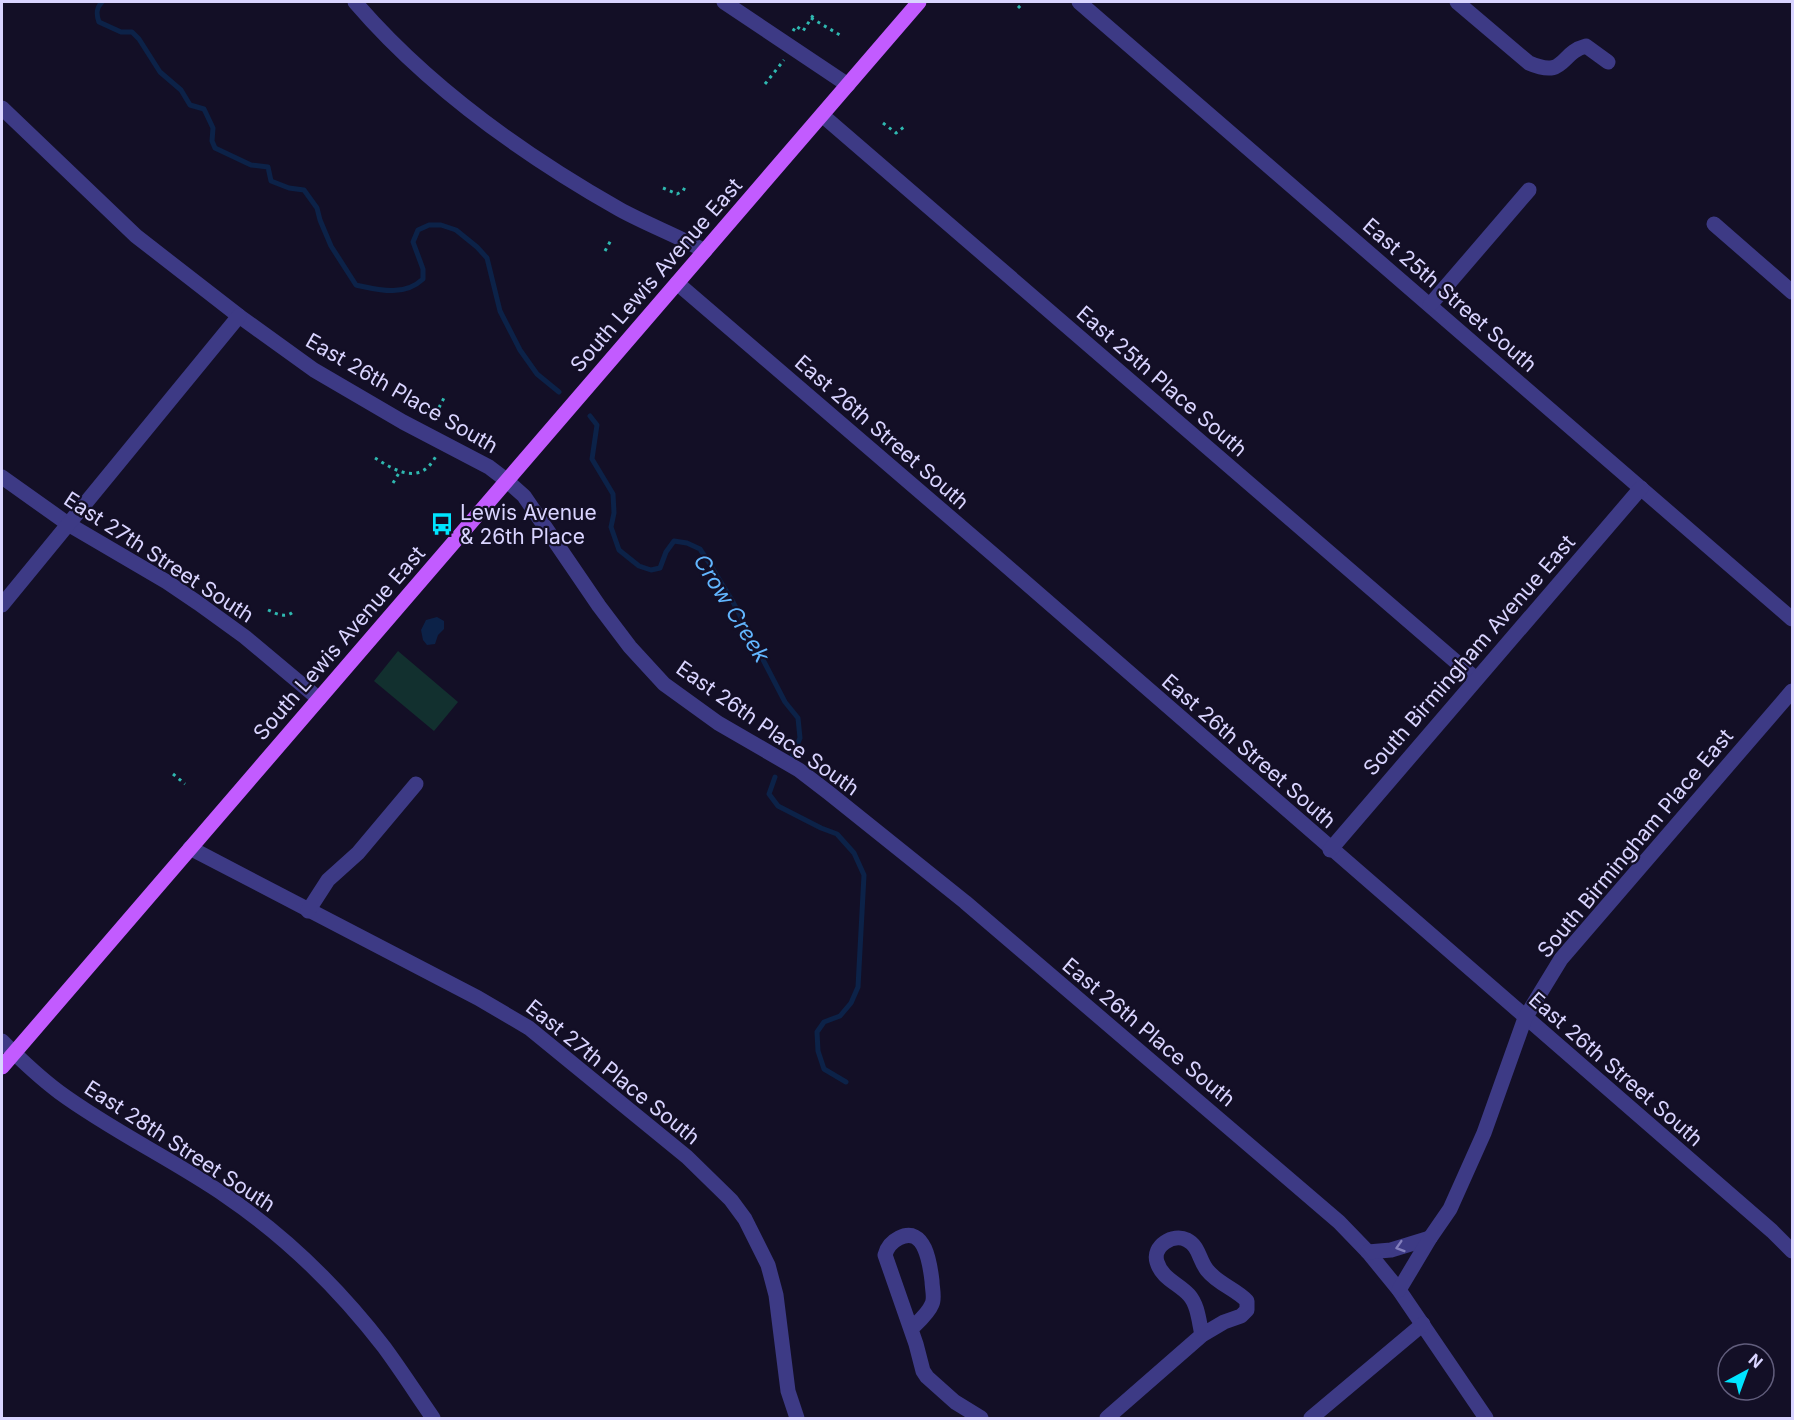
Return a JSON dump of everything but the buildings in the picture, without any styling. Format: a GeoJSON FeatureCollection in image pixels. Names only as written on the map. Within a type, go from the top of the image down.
{"type":"FeatureCollection","features":[{"type":"Feature","properties":{"kind":"main road","name":"South Lewis Avenue East"},"geometry":{"type":"LineString","coordinates":[[2,1067],[920,2]]}},
{"type":"Feature","properties":{"kind":"street"},"geometry":{"type":"LineString","coordinates":[[355,2],[422,69],[502,136],[620,210],[705,250]]}},
{"type":"Feature","properties":{"kind":"street"},"geometry":{"type":"LineString","coordinates":[[724,2],[848,85]]}},
{"type":"Feature","properties":{"kind":"street","name":"East 25th Street South"},"geometry":{"type":"LineString","coordinates":[[1079,2],[1792,619]]}},
{"type":"Feature","properties":{"kind":"street"},"geometry":{"type":"LineString","coordinates":[[1457,2],[1529,63],[1540,68],[1552,69],[1562,64],[1577,48],[1586,46],[1608,62]]}},
{"type":"Feature","properties":{"kind":"street","name":"East 26th Place South"},"geometry":{"type":"LineString","coordinates":[[2,108],[136,236],[239,316],[314,370],[489,467],[506,480],[524,496],[599,606],[630,647],[664,684],[718,723],[799,770],[965,902],[1316,1201],[1368,1252],[1399,1290],[1486,1419]]}},
{"type":"Feature","properties":{"kind":"street","name":"East 25th Place South"},"geometry":{"type":"LineString","coordinates":[[822,115],[1476,678]]}},
{"type":"Feature","properties":{"kind":"street"},"geometry":{"type":"LineString","coordinates":[[1430,305],[1529,190]]}},
{"type":"Feature","properties":{"kind":"street"},"geometry":{"type":"LineString","coordinates":[[1714,224],[1792,292]]}},
{"type":"Feature","properties":{"kind":"street","name":"East 26th Street South"},"geometry":{"type":"LineString","coordinates":[[677,283],[995,556],[1772,1231],[1792,1251]]}},
{"type":"Feature","properties":{"kind":"street"},"geometry":{"type":"LineString","coordinates":[[2,605],[239,316]]}},
{"type":"Feature","properties":{"kind":"street","name":"East 27th Street South"},"geometry":{"type":"LineString","coordinates":[[2,477],[68,524],[167,582],[198,603],[245,637],[319,699]]}},
{"type":"Feature","properties":{"kind":"street","name":"South Birmingham Avenue East"},"geometry":{"type":"LineString","coordinates":[[1330,849],[1641,488]]}},
{"type":"Feature","properties":{"kind":"street","name":"South Birmingham Place East"},"geometry":{"type":"LineString","coordinates":[[1399,1290],[1450,1209],[1484,1132],[1525,1018],[1554,969],[1792,691]]}},
{"type":"Feature","properties":{"kind":"street"},"geometry":{"type":"LineString","coordinates":[[308,911],[328,880],[358,853],[416,784]]}},
{"type":"Feature","properties":{"kind":"street","name":"East 27th Place South"},"geometry":{"type":"LineString","coordinates":[[190,848],[478,998],[529,1028],[687,1157],[731,1200],[745,1219],[768,1265],[776,1295],[788,1391],[797,1419]]}},
{"type":"Feature","properties":{"kind":"street","name":"East 28th Street South"},"geometry":{"type":"LineString","coordinates":[[2,1041],[58,1091],[92,1115],[184,1169],[260,1221],[350,1307],[383,1346],[433,1419]]}},
{"type":"Feature","properties":{"kind":"street"},"geometry":{"type":"LineString","coordinates":[[911,1329],[928,1311],[933,1299],[927,1251],[922,1244],[909,1235],[894,1240],[887,1248],[885,1256],[911,1329],[918,1360],[927,1377],[955,1402],[981,1419]]}},
{"type":"Feature","properties":{"kind":"street"},"geometry":{"type":"LineString","coordinates":[[1107,1419],[1202,1335],[1224,1322],[1241,1316],[1247,1310],[1247,1301],[1207,1270],[1197,1249],[1191,1243],[1184,1238],[1165,1241],[1158,1249],[1156,1257],[1158,1265],[1164,1275],[1190,1296],[1196,1308],[1202,1335]]}},
{"type":"Feature","properties":{"kind":"street"},"geometry":{"type":"LineString","coordinates":[[1368,1252],[1391,1250],[1430,1238]]}},
{"type":"Feature","properties":{"kind":"street"},"geometry":{"type":"LineString","coordinates":[[1311,1419],[1423,1324]]}},
{"type":"Feature","properties":{"kind":"path"},"geometry":{"type":"LineString","coordinates":[[1018,8],[1021,5],[1020,2]]}},
{"type":"Feature","properties":{"kind":"path"},"geometry":{"type":"LineString","coordinates":[[765,84],[789,47],[796,26],[803,31],[813,16],[840,35]]}},
{"type":"Feature","properties":{"kind":"path"},"geometry":{"type":"LineString","coordinates":[[883,123],[896,133],[904,127]]}},
{"type":"Feature","properties":{"kind":"path"},"geometry":{"type":"LineString","coordinates":[[663,188],[677,194],[683,191],[684,186]]}},
{"type":"Feature","properties":{"kind":"path"},"geometry":{"type":"LineString","coordinates":[[605,251],[611,240]]}},
{"type":"Feature","properties":{"kind":"path"},"geometry":{"type":"LineString","coordinates":[[426,434],[446,396]]}},
{"type":"Feature","properties":{"kind":"path"},"geometry":{"type":"LineString","coordinates":[[375,458],[399,473],[419,472],[426,469],[435,459]]}},
{"type":"Feature","properties":{"kind":"path"},"geometry":{"type":"LineString","coordinates":[[393,483],[399,473]]}},
{"type":"Feature","properties":{"kind":"path"},"geometry":{"type":"LineString","coordinates":[[268,610],[280,615],[287,615],[294,611]]}},
{"type":"Feature","properties":{"kind":"path"},"geometry":{"type":"LineString","coordinates":[[173,774],[185,784]]}},
{"type":"Feature","properties":{"kind":"green space"},"geometry":{"type":"Polygon","coordinates":[[[398,651],[458,702],[434,731],[374,681],[398,651]]]}},
{"type":"Feature","properties":{"kind":"water"},"geometry":{"type":"Polygon","coordinates":[[[437,617],[444,621],[444,629],[438,635],[435,644],[427,645],[423,640],[421,630],[426,620],[437,617]]]}},
{"type":"Feature","properties":{"kind":"waterway","name":"Crow Creek"},"geometry":{"type":"LineString","coordinates":[[102,2],[97,11],[99,22],[121,32],[132,32],[160,72],[181,90],[190,105],[204,109],[213,128],[212,141],[215,148],[251,165],[268,167],[271,181],[289,188],[304,190],[317,208],[331,246],[356,285],[391,291],[416,285],[423,279],[423,269],[413,242],[418,230],[429,225],[441,225],[456,230],[477,247],[487,258],[500,311],[520,350],[537,374],[559,392]]}},
{"type":"Feature","properties":{"kind":"waterway","name":"Crow Creek"},"geometry":{"type":"LineString","coordinates":[[590,416],[597,425],[592,459],[613,494],[614,513],[611,527],[619,550],[639,566],[651,570],[660,568],[666,552],[674,541],[687,543],[700,549],[733,602],[785,702],[798,718],[800,738],[791,759]]}},
{"type":"Feature","properties":{"kind":"waterway","name":"Crow Creek"},"geometry":{"type":"LineString","coordinates":[[775,777],[769,794],[778,806],[837,834],[854,853],[864,875],[858,987],[851,1003],[840,1016],[824,1022],[817,1032],[818,1051],[824,1069],[846,1082]]}},
{"type":"Feature","properties":{"kind":"place","name":"Lewis Avenue & 26th Place"},"geometry":{"type":"Point","coordinates":[442,524]}}]}
